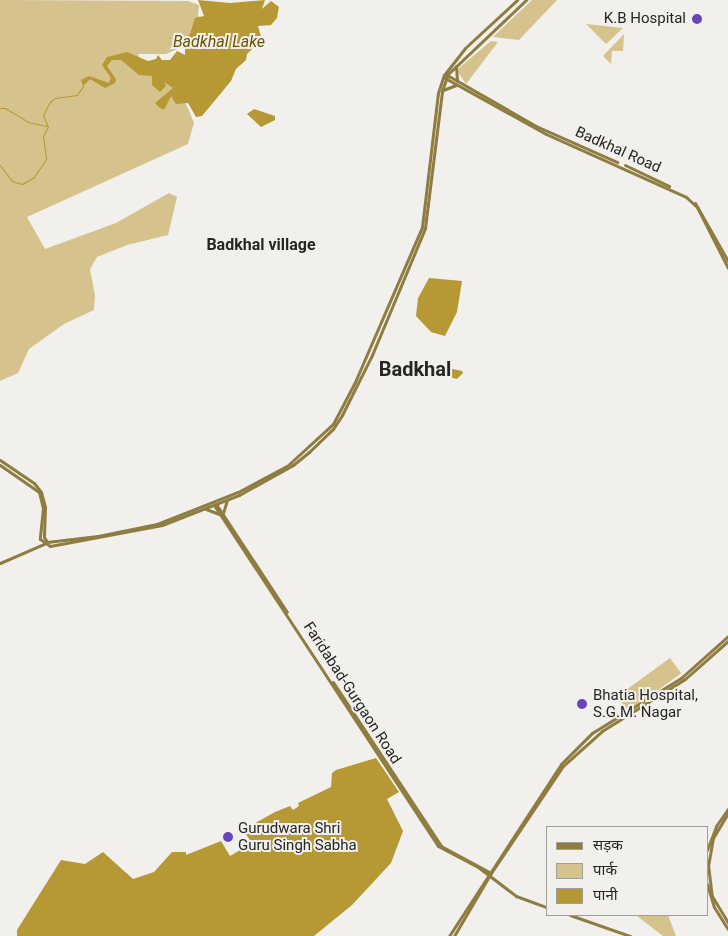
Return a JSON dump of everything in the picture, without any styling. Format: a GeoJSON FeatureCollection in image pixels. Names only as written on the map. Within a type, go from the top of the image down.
{"type":"FeatureCollection","features":[{"type":"Feature","properties":{"kind":"street"},"geometry":{"type":"LineString","coordinates":[[0,563],[45,543],[133,529],[227,500],[293,465],[333,429],[342,416],[372,355],[425,228],[436,121],[445,76],[465,48],[517,0]]}},
{"type":"Feature","properties":{"kind":"street"},"geometry":{"type":"LineString","coordinates":[[0,464],[39,492],[43,508],[40,539],[45,543],[63,545],[143,530],[206,509],[287,466],[337,419],[422,227],[436,121],[445,76],[526,0]]}},
{"type":"Feature","properties":{"kind":"street"},"geometry":{"type":"LineString","coordinates":[[456,65],[458,84]]}},
{"type":"Feature","properties":{"kind":"street"},"geometry":{"type":"LineString","coordinates":[[445,76],[458,84]]}},
{"type":"Feature","properties":{"kind":"street"},"geometry":{"type":"LineString","coordinates":[[442,91],[458,84]]}},
{"type":"Feature","properties":{"kind":"street","name":"Badkhal Road"},"geometry":{"type":"LineString","coordinates":[[458,84],[536,126],[651,176],[686,196],[703,211],[728,261]]}},
{"type":"Feature","properties":{"kind":"street","name":"Badkhal Road"},"geometry":{"type":"LineString","coordinates":[[458,84],[474,96],[546,134],[634,171],[686,197],[704,219],[728,268]]}},
{"type":"Feature","properties":{"kind":"street"},"geometry":{"type":"LineString","coordinates":[[0,460],[40,489],[46,507],[45,543]]}},
{"type":"Feature","properties":{"kind":"street"},"geometry":{"type":"LineString","coordinates":[[206,509],[222,515],[227,500]]}},
{"type":"Feature","properties":{"kind":"street","name":"Faridabad-Gurgaon Road"},"geometry":{"type":"LineString","coordinates":[[215,503],[441,846],[489,873],[516,896],[546,907]]}},
{"type":"Feature","properties":{"kind":"street"},"geometry":{"type":"LineString","coordinates":[[450,936],[552,775],[578,746],[600,728],[683,676],[728,636]]}},
{"type":"Feature","properties":{"kind":"street"},"geometry":{"type":"LineString","coordinates":[[454,936],[489,873],[554,776],[581,748],[602,730],[685,679],[728,641]]}},
{"type":"Feature","properties":{"kind":"street"},"geometry":{"type":"LineString","coordinates":[[708,847],[716,826],[728,809]]}},
{"type":"Feature","properties":{"kind":"street"},"geometry":{"type":"LineString","coordinates":[[728,813],[713,838],[708,864],[712,896],[728,923]]}},
{"type":"Feature","properties":{"kind":"street"},"geometry":{"type":"LineString","coordinates":[[708,887],[714,907],[728,928]]}},
{"type":"Feature","properties":{"kind":"street"},"geometry":{"type":"LineString","coordinates":[[573,916],[630,936]]}},
{"type":"Feature","properties":{"kind":"green space"},"geometry":{"type":"Polygon","coordinates":[[[0,0],[188,1],[199,5],[198,16],[217,26],[195,41],[166,54],[138,54],[142,63],[172,83],[188,108],[194,123],[188,144],[27,217],[45,249],[116,223],[169,193],[177,197],[168,235],[127,245],[97,257],[90,269],[95,296],[94,310],[64,324],[29,349],[18,373],[0,381],[0,0]]]}},
{"type":"Feature","properties":{"kind":"green space"},"geometry":{"type":"Polygon","coordinates":[[[532,0],[557,0],[519,40],[493,37],[532,0]]]}},
{"type":"Feature","properties":{"kind":"green space"},"geometry":{"type":"Polygon","coordinates":[[[586,24],[623,28],[606,44],[586,24]]]}},
{"type":"Feature","properties":{"kind":"green space"},"geometry":{"type":"Polygon","coordinates":[[[624,34],[623,51],[612,51],[611,64],[603,56],[624,34]]]}},
{"type":"Feature","properties":{"kind":"green space"},"geometry":{"type":"Polygon","coordinates":[[[491,41],[498,42],[466,84],[458,72],[459,68],[491,41]]]}},
{"type":"Feature","properties":{"kind":"green space"},"geometry":{"type":"Polygon","coordinates":[[[670,658],[681,673],[629,712],[617,696],[670,658]]]}},
{"type":"Feature","properties":{"kind":"green space"},"geometry":{"type":"Polygon","coordinates":[[[637,916],[668,916],[676,936],[663,936],[637,916]]]}},
{"type":"Feature","properties":{"kind":"water","name":"Badkhal Lake"},"geometry":{"type":"Polygon","coordinates":[[[198,0],[230,3],[265,0],[262,9],[271,1],[279,7],[277,18],[271,25],[258,26],[262,40],[247,54],[246,60],[236,69],[231,81],[202,116],[196,117],[188,103],[176,104],[171,96],[164,110],[160,108],[155,103],[173,88],[164,82],[166,86],[160,92],[152,85],[152,76],[139,75],[121,60],[112,60],[107,66],[116,79],[115,83],[105,88],[90,79],[83,86],[81,80],[89,76],[109,83],[111,78],[102,65],[107,57],[127,52],[148,61],[156,59],[158,55],[162,60],[170,60],[177,51],[185,55],[185,38],[190,34],[195,18],[204,16],[198,0]]]}},
{"type":"Feature","properties":{"kind":"water"},"geometry":{"type":"Polygon","coordinates":[[[254,109],[275,116],[275,120],[261,127],[247,114],[254,109]]]}},
{"type":"Feature","properties":{"kind":"water"},"geometry":{"type":"Polygon","coordinates":[[[429,278],[462,281],[457,312],[445,336],[431,332],[416,316],[418,298],[429,278]]]}},
{"type":"Feature","properties":{"kind":"water"},"geometry":{"type":"Polygon","coordinates":[[[448,368],[462,371],[463,373],[457,379],[449,377],[448,368]]]}},
{"type":"Feature","properties":{"kind":"water"},"geometry":{"type":"Polygon","coordinates":[[[376,758],[399,792],[387,799],[403,831],[391,863],[352,905],[314,936],[17,936],[17,930],[61,860],[85,864],[103,852],[133,879],[154,872],[172,852],[186,852],[186,855],[221,841],[230,856],[252,843],[243,830],[290,806],[293,810],[299,806],[298,803],[331,787],[332,773],[336,770],[376,758]]]}},
{"type":"Feature","properties":{"kind":"waterway"},"geometry":{"type":"LineString","coordinates":[[0,165],[12,181],[22,184],[34,177],[46,159],[43,136],[48,127],[43,115],[50,102],[55,98],[77,95],[83,86]]}},
{"type":"Feature","properties":{"kind":"waterway"},"geometry":{"type":"LineString","coordinates":[[0,108],[5,108],[28,122],[47,126]]}},
{"type":"Feature","properties":{"kind":"place","name":"K.B Hospital"},"geometry":{"type":"Point","coordinates":[697,19]}},
{"type":"Feature","properties":{"kind":"place","name":"Bhatia Hospital, S.G.M. Nagar"},"geometry":{"type":"Point","coordinates":[582,704]}},
{"type":"Feature","properties":{"kind":"place","name":"Gurudwara Shri Guru Singh Sabha"},"geometry":{"type":"Point","coordinates":[228,837]}},
{"type":"Feature","properties":{"kind":"district","name":"Badkhal village"},"geometry":{"type":"Point","coordinates":[261,245]}},
{"type":"Feature","properties":{"kind":"district","name":"Badkhal"},"geometry":{"type":"Point","coordinates":[415,369]}}]}
